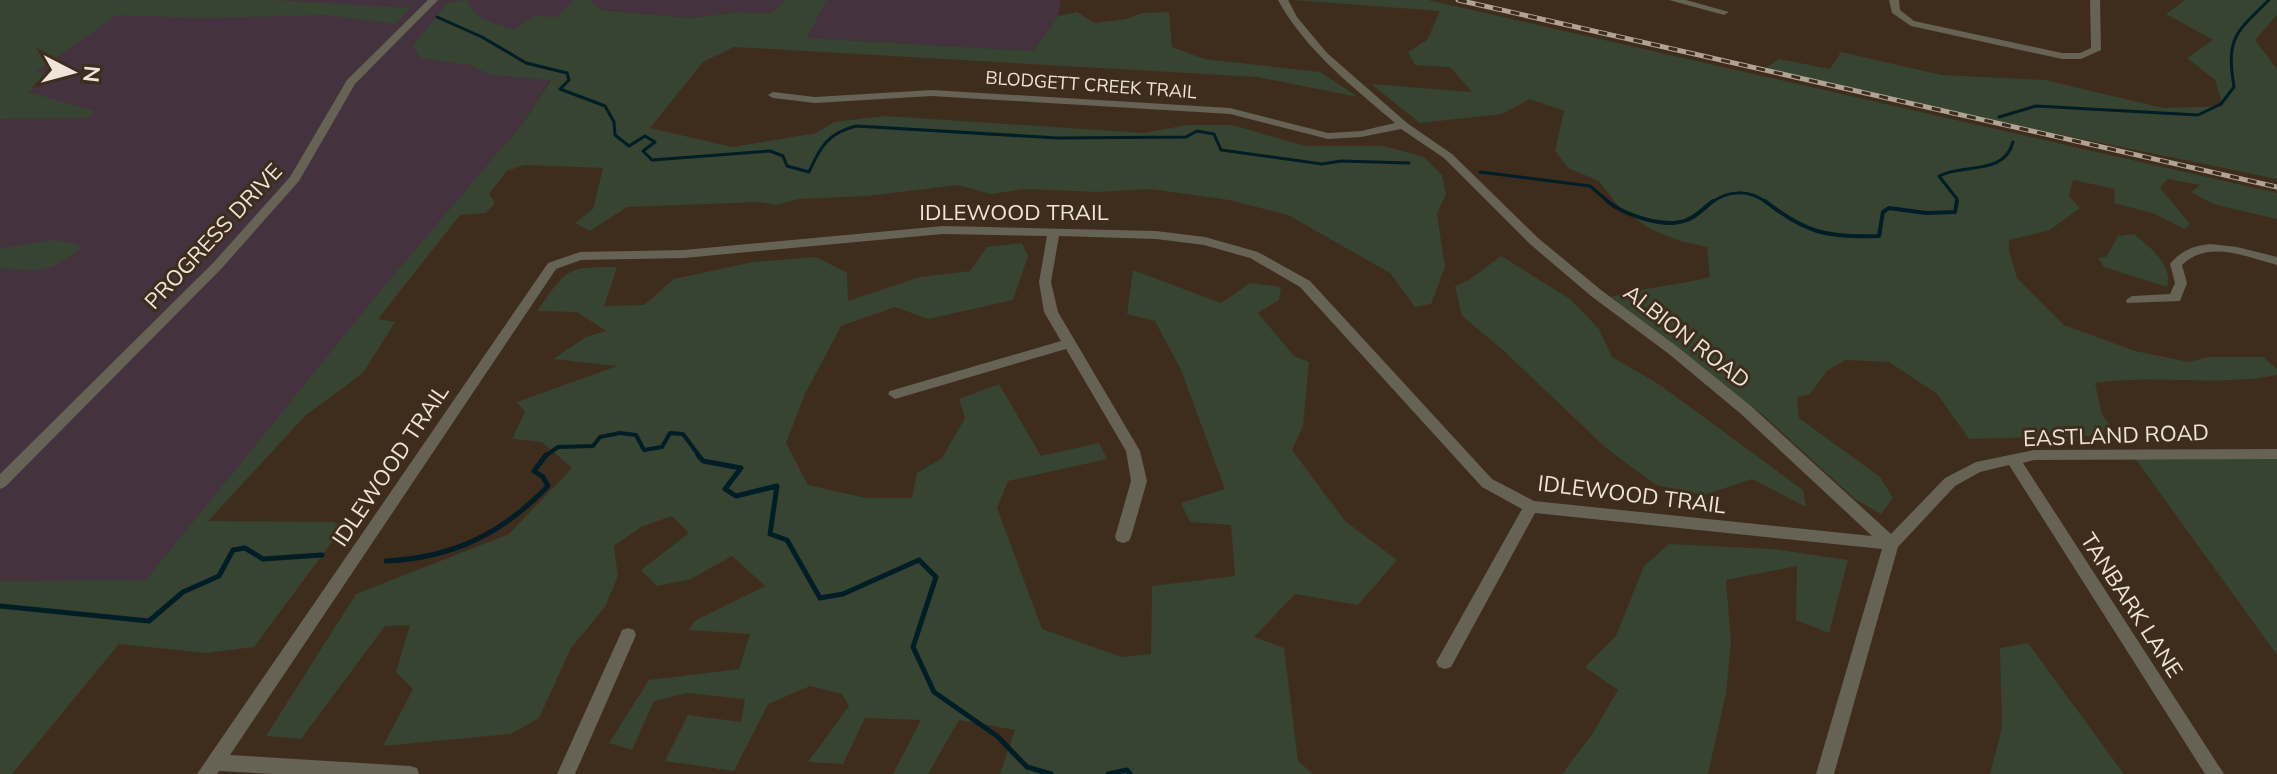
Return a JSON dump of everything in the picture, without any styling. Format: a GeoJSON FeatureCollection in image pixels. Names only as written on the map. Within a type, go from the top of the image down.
{"type":"FeatureCollection","features":[{"type":"Feature","properties":{"kind":"street","name":"PROGRESS DRIVE"},"geometry":{"type":"LineString","coordinates":[[0,483],[218,265],[295,179],[351,82],[433,0]]}},
{"type":"Feature","properties":{"kind":"street","name":"ALBION ROAD"},"geometry":{"type":"LineString","coordinates":[[1283,0],[1293,18],[1323,55],[1403,125],[1448,156],[1534,241],[1746,410],[1891,544]]}},
{"type":"Feature","properties":{"kind":"street"},"geometry":{"type":"LineString","coordinates":[[1674,0],[1724,12]]}},
{"type":"Feature","properties":{"kind":"street"},"geometry":{"type":"LineString","coordinates":[[1894,0],[1895,11],[1911,23],[2062,56],[2081,56],[2096,50],[2095,0]]}},
{"type":"Feature","properties":{"kind":"street","name":"BLODGETT CREEK TRAIL"},"geometry":{"type":"LineString","coordinates":[[773,95],[815,100],[932,93],[1230,111],[1328,136],[1361,134],[1403,125]]}},
{"type":"Feature","properties":{"kind":"street","name":"IDLEWOOD TRAIL"},"geometry":{"type":"LineString","coordinates":[[210,768],[552,266],[580,256],[684,254],[943,230],[1156,235],[1205,241],[1254,255],[1305,284],[1487,483],[1531,507],[1891,544]]}},
{"type":"Feature","properties":{"kind":"street"},"geometry":{"type":"LineString","coordinates":[[1053,234],[1045,282],[1051,312],[1067,344],[1133,451],[1139,481],[1123,537]]}},
{"type":"Feature","properties":{"kind":"street"},"geometry":{"type":"LineString","coordinates":[[2132,300],[2175,298],[2181,283],[2176,264],[2184,253],[2201,247],[2232,249],[2277,261]]}},
{"type":"Feature","properties":{"kind":"street"},"geometry":{"type":"LineString","coordinates":[[895,394],[1067,344]]}},
{"type":"Feature","properties":{"kind":"street","name":"EASTLAND ROAD"},"geometry":{"type":"LineString","coordinates":[[1891,544],[1950,482],[1976,467],[2034,455],[2277,454]]}},
{"type":"Feature","properties":{"kind":"street","name":"TANBARK LANE"},"geometry":{"type":"LineString","coordinates":[[2013,459],[2215,774]]}},
{"type":"Feature","properties":{"kind":"street"},"geometry":{"type":"LineString","coordinates":[[1445,662],[1531,507]]}},
{"type":"Feature","properties":{"kind":"street"},"geometry":{"type":"LineString","coordinates":[[1825,774],[1891,544]]}},
{"type":"Feature","properties":{"kind":"street"},"geometry":{"type":"LineString","coordinates":[[566,774],[628,635]]}},
{"type":"Feature","properties":{"kind":"street"},"geometry":{"type":"LineString","coordinates":[[210,768],[410,774]]}},
{"type":"Feature","properties":{"kind":"shaded area"},"geometry":{"type":"Polygon","coordinates":[[[54,0],[785,0],[772,13],[737,12],[690,18],[586,8],[551,79],[523,123],[259,441],[0,766],[0,97],[54,0]]]}},
{"type":"Feature","properties":{"kind":"shaded area"},"geometry":{"type":"Polygon","coordinates":[[[827,0],[1061,0],[1058,16],[1034,51],[807,38],[827,0]]]}},
{"type":"Feature","properties":{"kind":"green space"},"geometry":{"type":"Polygon","coordinates":[[[0,0],[273,0],[410,8],[396,24],[326,15],[198,18],[117,15],[36,72],[54,75],[28,92],[95,111],[88,118],[0,119],[0,0]]]}},
{"type":"Feature","properties":{"kind":"green space"},"geometry":{"type":"Polygon","coordinates":[[[467,0],[480,16],[515,30],[534,16],[557,17],[574,0],[589,0],[602,10],[690,18],[737,12],[772,13],[785,0],[827,0],[807,38],[1034,51],[1058,16],[1077,12],[1095,23],[1127,19],[1142,13],[1169,12],[1172,47],[1204,59],[1320,72],[1358,97],[1257,77],[734,47],[703,62],[650,128],[732,147],[816,133],[834,122],[885,116],[1144,133],[1187,125],[1232,125],[1305,146],[1384,146],[1424,157],[1442,175],[1446,194],[1437,214],[1445,267],[1431,304],[1415,307],[1390,273],[1288,215],[1229,200],[1151,189],[1097,192],[1025,189],[991,194],[958,185],[867,196],[799,199],[776,205],[759,202],[627,207],[590,231],[575,223],[593,209],[603,168],[524,165],[507,171],[489,194],[495,203],[486,213],[460,215],[378,319],[395,322],[363,373],[305,416],[208,521],[334,522],[343,527],[254,647],[206,653],[119,644],[12,774],[0,774],[0,581],[146,580],[381,290],[523,123],[551,80],[491,75],[470,65],[420,58],[413,46],[447,3],[467,0]]]}},
{"type":"Feature","properties":{"kind":"green space"},"geometry":{"type":"Polygon","coordinates":[[[1292,0],[1428,0],[2277,193],[2277,219],[2213,204],[2191,192],[2200,185],[2168,179],[2160,188],[2190,224],[2185,229],[2155,214],[2114,203],[2115,189],[2073,180],[2069,196],[2080,208],[2050,230],[2009,240],[2009,251],[2017,278],[2064,325],[2135,351],[2189,362],[2208,357],[2263,357],[2277,369],[2277,375],[2232,380],[2095,383],[2102,415],[2118,435],[1969,439],[1937,394],[1889,362],[1845,360],[1827,371],[1810,394],[1797,397],[1799,418],[1880,477],[1893,498],[1881,514],[1855,499],[1764,416],[1611,297],[1710,277],[1707,247],[1652,230],[1620,208],[1599,181],[1568,168],[1555,151],[1564,111],[1530,99],[1502,114],[1420,123],[1371,84],[1472,92],[1450,67],[1415,65],[1408,52],[1427,40],[1440,11],[1292,0]]]}},
{"type":"Feature","properties":{"kind":"green space"},"geometry":{"type":"Polygon","coordinates":[[[2185,0],[2277,0],[2277,15],[2255,40],[2277,69],[2277,179],[2009,124],[1766,68],[1779,59],[1830,69],[1841,52],[1942,75],[2045,80],[2163,108],[2223,106],[2215,80],[2187,58],[2213,40],[2166,14],[2185,0]]]}},
{"type":"Feature","properties":{"kind":"green space"},"geometry":{"type":"Polygon","coordinates":[[[2134,234],[2164,264],[2167,287],[2104,267],[2098,258],[2106,257],[2118,236],[2134,234]]]}},
{"type":"Feature","properties":{"kind":"green space"},"geometry":{"type":"Polygon","coordinates":[[[55,240],[79,244],[80,249],[43,269],[0,268],[0,248],[55,240]]]}},
{"type":"Feature","properties":{"kind":"green space"},"geometry":{"type":"Polygon","coordinates":[[[1022,243],[1028,256],[1013,300],[928,319],[895,307],[841,326],[805,394],[786,443],[808,485],[866,498],[912,498],[917,473],[942,458],[965,418],[959,399],[999,384],[1041,456],[1099,443],[1107,459],[1008,481],[997,508],[1042,629],[1122,657],[1151,654],[1152,586],[1235,576],[1231,525],[1190,522],[1181,503],[1225,489],[1181,370],[1155,321],[1127,314],[1133,270],[1221,303],[1250,283],[1281,287],[1279,300],[1258,313],[1294,356],[1309,362],[1303,426],[1292,450],[1345,521],[1397,560],[1358,605],[1295,594],[1254,637],[1284,648],[1298,761],[1313,774],[1000,774],[1015,730],[959,720],[928,774],[893,774],[921,720],[865,718],[843,764],[808,762],[849,706],[842,694],[810,686],[768,704],[734,771],[665,761],[688,715],[741,722],[745,699],[687,693],[654,701],[632,750],[609,743],[649,680],[739,669],[750,634],[688,630],[696,620],[765,586],[732,556],[691,579],[657,586],[641,570],[689,533],[672,516],[641,527],[614,546],[618,576],[605,607],[571,648],[539,718],[511,734],[383,746],[413,689],[396,672],[410,625],[385,626],[301,739],[266,736],[356,594],[509,534],[572,468],[542,442],[512,439],[525,412],[517,402],[617,366],[553,359],[586,337],[606,331],[577,312],[537,311],[568,273],[586,268],[617,267],[604,306],[644,305],[674,279],[753,262],[816,257],[847,273],[848,301],[920,277],[970,271],[987,247],[1022,243]]]}},
{"type":"Feature","properties":{"kind":"green space"},"geometry":{"type":"Polygon","coordinates":[[[1501,256],[1570,299],[1599,329],[1612,357],[1660,385],[1803,490],[1806,507],[1752,479],[1704,495],[1656,485],[1606,448],[1503,350],[1462,316],[1455,286],[1469,280],[1501,256]]]}},
{"type":"Feature","properties":{"kind":"green space"},"geometry":{"type":"Polygon","coordinates":[[[2131,452],[2277,452],[2277,655],[2137,461],[2131,452]]]}},
{"type":"Feature","properties":{"kind":"green space"},"geometry":{"type":"Polygon","coordinates":[[[1669,544],[1773,549],[1848,560],[1829,633],[1796,620],[1797,566],[1726,580],[1731,642],[1726,693],[1708,774],[1562,774],[1593,733],[1618,690],[1585,667],[1616,636],[1644,566],[1669,544]]]}},
{"type":"Feature","properties":{"kind":"green space"},"geometry":{"type":"Polygon","coordinates":[[[2028,643],[2124,774],[1990,774],[2002,728],[2000,648],[2028,643]]]}},
{"type":"Feature","properties":{"kind":"waterway"},"geometry":{"type":"LineString","coordinates":[[1999,117],[2036,106],[2198,115],[2221,104],[2234,87],[2231,57],[2236,38],[2269,0]]}},
{"type":"Feature","properties":{"kind":"waterway"},"geometry":{"type":"LineString","coordinates":[[437,17],[482,37],[526,63],[567,73],[569,80],[560,89],[605,106],[614,122],[615,135],[629,146],[645,136],[655,142],[643,151],[652,160],[770,151],[783,156],[787,166],[809,172],[826,142],[856,126],[1058,138],[1186,137],[1197,131],[1214,134],[1221,150],[1322,164],[1341,161],[1409,163]]}},
{"type":"Feature","properties":{"kind":"waterway"},"geometry":{"type":"LineString","coordinates":[[1956,203],[1957,199],[1939,176],[2001,160],[2013,142]]}},
{"type":"Feature","properties":{"kind":"waterway"},"geometry":{"type":"LineString","coordinates":[[1480,172],[1590,186],[1610,203]]}},
{"type":"Feature","properties":{"kind":"waterway"},"geometry":{"type":"LineString","coordinates":[[1711,203],[1739,193],[1753,195],[1767,203]]}},
{"type":"Feature","properties":{"kind":"waterway"},"geometry":{"type":"LineString","coordinates":[[1607,201],[1634,216],[1668,223],[1690,219],[1713,201]]}},
{"type":"Feature","properties":{"kind":"waterway"},"geometry":{"type":"LineString","coordinates":[[1765,201],[1805,227],[1845,236],[1879,236],[1883,212],[1889,208],[1926,213],[1955,212],[1957,201]]}},
{"type":"Feature","properties":{"kind":"waterway"},"geometry":{"type":"LineString","coordinates":[[545,456],[558,447],[593,446],[600,437],[620,433],[636,435],[644,450],[662,447],[670,433],[683,434],[700,457]]}},
{"type":"Feature","properties":{"kind":"waterway"},"geometry":{"type":"LineString","coordinates":[[698,455],[703,461],[741,468],[725,489],[736,496],[777,486],[770,534],[787,540],[820,598],[843,594],[919,560],[936,577],[913,647],[934,692],[997,736],[1027,767],[1051,774]]}},
{"type":"Feature","properties":{"kind":"waterway"},"geometry":{"type":"LineString","coordinates":[[386,561],[454,549],[513,518],[548,486],[543,477],[534,471],[545,456]]}},
{"type":"Feature","properties":{"kind":"waterway"},"geometry":{"type":"LineString","coordinates":[[0,606],[149,621],[183,592],[219,576],[233,550],[245,548],[263,559],[322,555]]}},
{"type":"Feature","properties":{"kind":"waterway"},"geometry":{"type":"LineString","coordinates":[[1108,774],[1127,770],[1130,774]]}},
{"type":"Feature","properties":{"kind":"railway"},"geometry":{"type":"LineString","coordinates":[[1458,0],[2277,187]]}}]}
